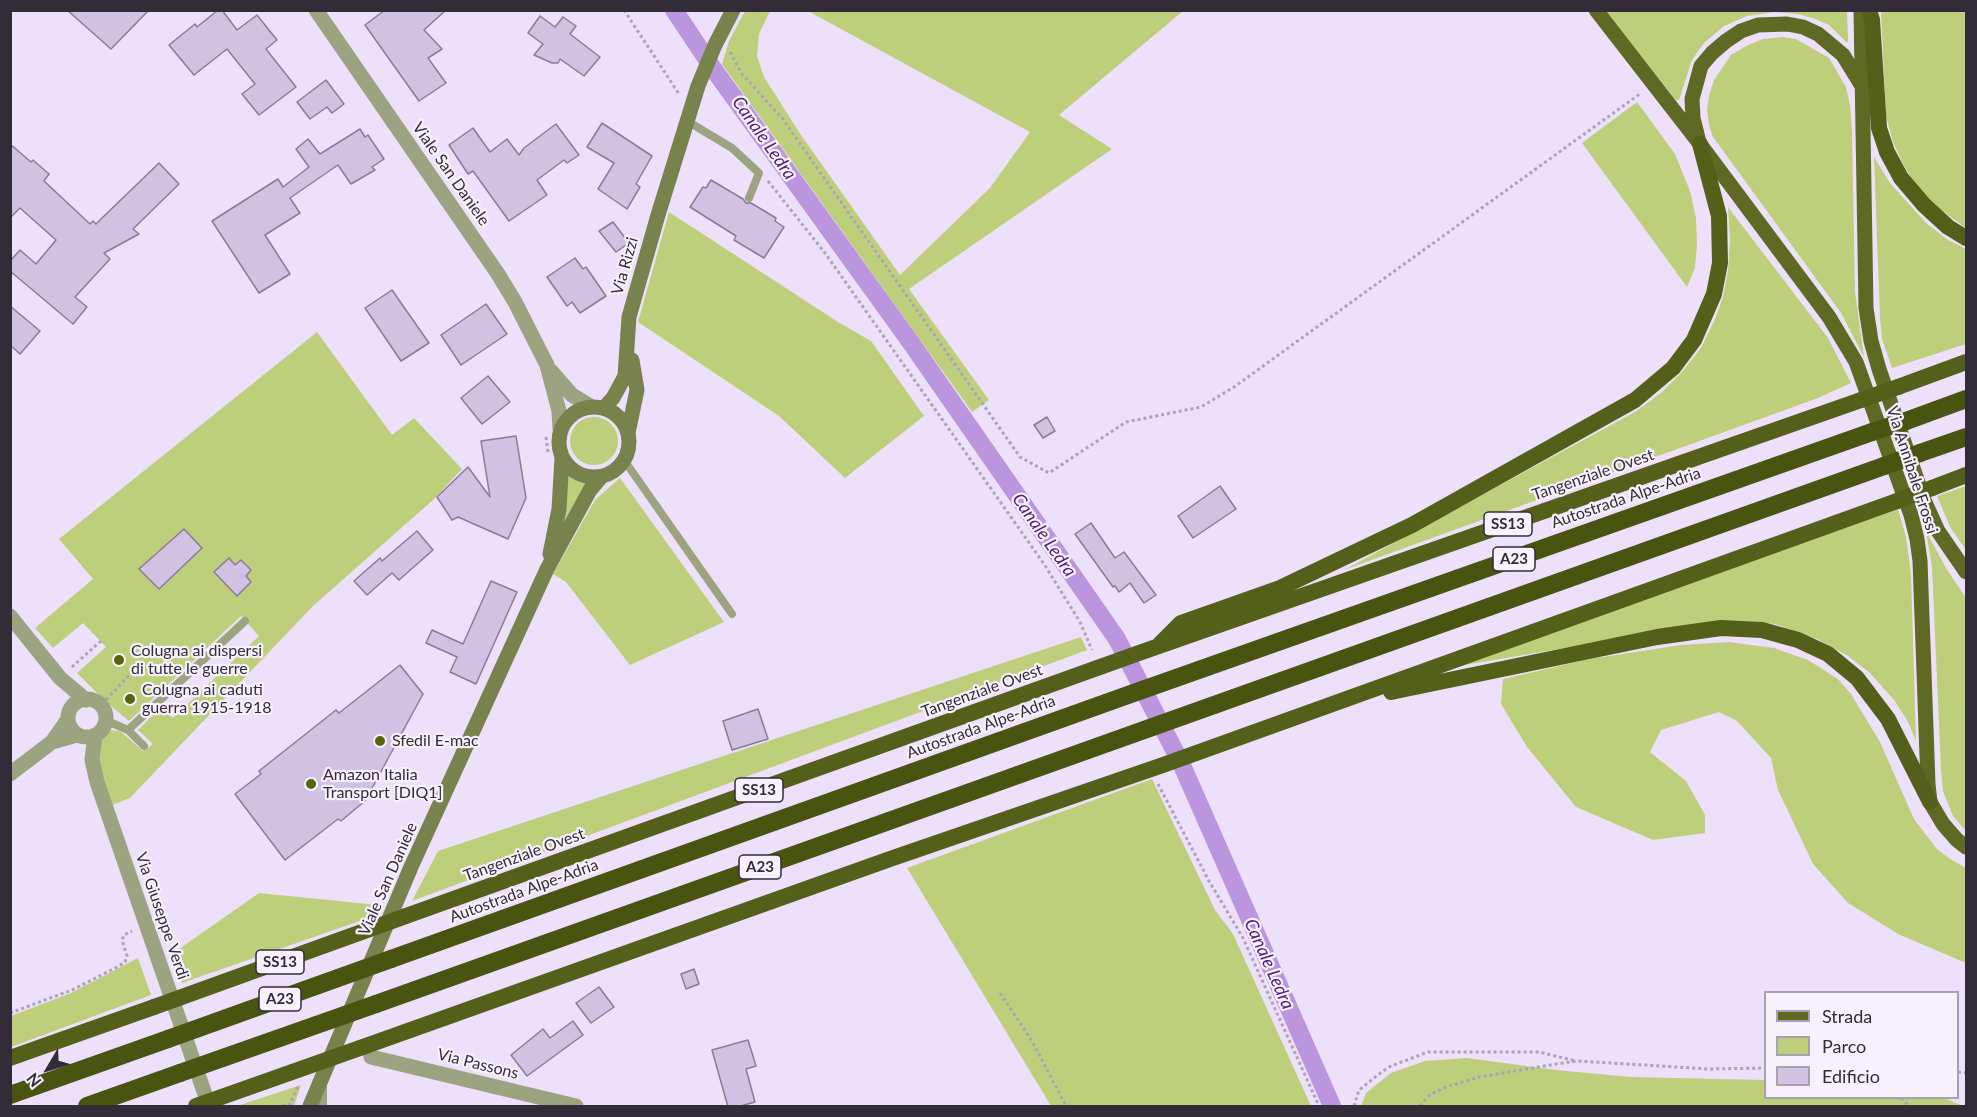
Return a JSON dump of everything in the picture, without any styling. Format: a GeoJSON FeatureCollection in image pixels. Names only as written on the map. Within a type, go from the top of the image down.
{"type":"FeatureCollection","features":[{"type":"Feature","properties":{"kind":"highway"},"geometry":{"type":"LineString","coordinates":[[1869,10],[1872,20],[1879,128],[1887,152],[1902,178],[1924,205],[1948,227],[1966,238]]}},
{"type":"Feature","properties":{"kind":"highway"},"geometry":{"type":"LineString","coordinates":[[1156,647],[1181,623],[1280,588],[1412,525],[1635,400],[1673,368],[1694,340],[1714,294],[1720,263],[1719,216],[1700,144]]}},
{"type":"Feature","properties":{"kind":"highway","name":"Tangenziale Ovest"},"geometry":{"type":"LineString","coordinates":[[10,1058],[1139,653],[1966,362]]}},
{"type":"Feature","properties":{"kind":"highway","name":"Autostrada Alpe-Adria"},"geometry":{"type":"LineString","coordinates":[[10,1095],[1155,685],[1966,399]]}},
{"type":"Feature","properties":{"kind":"highway","name":"A23"},"geometry":{"type":"LineString","coordinates":[[87,1107],[1966,437]]}},
{"type":"Feature","properties":{"kind":"highway"},"geometry":{"type":"LineString","coordinates":[[196,1107],[366,1052],[879,863],[1159,771],[1191,755],[1966,476]]}},
{"type":"Feature","properties":{"kind":"highway"},"geometry":{"type":"LineString","coordinates":[[1328,705],[1657,637],[1720,628],[1761,630],[1798,640],[1828,654],[1857,678],[1888,719],[1930,802]]}},
{"type":"Feature","properties":{"kind":"main road","name":"Via Rizzi"},"geometry":{"type":"LineString","coordinates":[[597,407],[621,385],[627,362],[628,328],[632,305],[662,202],[698,86],[717,40],[733,10]]}},
{"type":"Feature","properties":{"kind":"main road","name":"Via Annibale Frossi"},"geometry":{"type":"LineString","coordinates":[[1596,10],[1700,144],[1845,340],[1856,362],[1911,515],[1920,561],[1930,802],[1943,824],[1966,847]]}},
{"type":"Feature","properties":{"kind":"main road","name":"Via Annibale Frossi"},"geometry":{"type":"LineString","coordinates":[[1861,10],[1866,308],[1871,341],[1924,500],[1938,531],[1966,572]]}},
{"type":"Feature","properties":{"kind":"main road"},"geometry":{"type":"LineString","coordinates":[[1700,144],[1693,118],[1692,99],[1701,66],[1726,41],[1741,31],[1758,25],[1787,24],[1803,27],[1818,34],[1842,55],[1863,88]]}},
{"type":"Feature","properties":{"kind":"main road","name":"Via Rizzi"},"geometry":{"type":"LineString","coordinates":[[628,340],[637,390],[628,433]]}},
{"type":"Feature","properties":{"kind":"main road"},"geometry":{"type":"LineString","coordinates":[[553,432],[575,412],[597,407]]}},
{"type":"Feature","properties":{"kind":"main road","name":"Viale San Daniele"},"geometry":{"type":"LineString","coordinates":[[597,407],[618,416],[628,433]]}},
{"type":"Feature","properties":{"kind":"main road","name":"Viale San Daniele"},"geometry":{"type":"LineString","coordinates":[[547,569],[559,509],[555,455],[558,442],[553,432]]}},
{"type":"Feature","properties":{"kind":"main road"},"geometry":{"type":"LineString","coordinates":[[624,460],[629,445],[628,433]]}},
{"type":"Feature","properties":{"kind":"main road"},"geometry":{"type":"LineString","coordinates":[[555,455],[581,475],[602,476]]}},
{"type":"Feature","properties":{"kind":"main road","name":"Viale San Daniele"},"geometry":{"type":"LineString","coordinates":[[310,1107],[411,867],[547,569],[590,490],[602,476],[614,470],[624,460]]}},
{"type":"Feature","properties":{"kind":"street","name":"Viale San Daniele"},"geometry":{"type":"LineString","coordinates":[[316,10],[498,274],[531,331],[547,365],[559,411],[553,432]]}},
{"type":"Feature","properties":{"kind":"street","name":"Viale San Daniele"},"geometry":{"type":"LineString","coordinates":[[547,365],[572,395],[597,407]]}},
{"type":"Feature","properties":{"kind":"street"},"geometry":{"type":"LineString","coordinates":[[10,616],[86,700],[103,713],[100,731],[95,735],[83,737],[72,731],[63,675]]}},
{"type":"Feature","properties":{"kind":"street"},"geometry":{"type":"LineString","coordinates":[[10,774],[52,742],[76,703],[86,700]]}},
{"type":"Feature","properties":{"kind":"street"},"geometry":{"type":"LineString","coordinates":[[52,742],[77,735]]}},
{"type":"Feature","properties":{"kind":"street","name":"Via Giuseppe Verdi"},"geometry":{"type":"LineString","coordinates":[[95,735],[92,760],[97,782],[209,1107]]}},
{"type":"Feature","properties":{"kind":"street","name":"Via Passons"},"geometry":{"type":"LineString","coordinates":[[366,1052],[576,1107]]}},
{"type":"Feature","properties":{"kind":"lane"},"geometry":{"type":"LineString","coordinates":[[688,116],[732,148],[759,173],[749,198]]}},
{"type":"Feature","properties":{"kind":"lane"},"geometry":{"type":"LineString","coordinates":[[624,460],[732,614]]}},
{"type":"Feature","properties":{"kind":"lane"},"geometry":{"type":"LineString","coordinates":[[128,730],[245,621]]}},
{"type":"Feature","properties":{"kind":"lane"},"geometry":{"type":"LineString","coordinates":[[103,713],[128,730],[144,746]]}},
{"type":"Feature","properties":{"kind":"lane"},"geometry":{"type":"LineString","coordinates":[[323,1107],[324,1074]]}},
{"type":"Feature","properties":{"kind":"path"},"geometry":{"type":"LineString","coordinates":[[624,10],[688,116]]}},
{"type":"Feature","properties":{"kind":"path"},"geometry":{"type":"LineString","coordinates":[[717,40],[742,74],[783,118],[1020,457],[1049,472],[1126,422],[1201,407],[1234,387],[1653,84]]}},
{"type":"Feature","properties":{"kind":"path"},"geometry":{"type":"LineString","coordinates":[[759,173],[772,185],[825,254],[1004,506],[1080,622],[1092,650]]}},
{"type":"Feature","properties":{"kind":"path"},"geometry":{"type":"LineString","coordinates":[[553,432],[555,455]]}},
{"type":"Feature","properties":{"kind":"path"},"geometry":{"type":"LineString","coordinates":[[63,675],[101,641]]}},
{"type":"Feature","properties":{"kind":"path"},"geometry":{"type":"LineString","coordinates":[[103,713],[136,668]]}},
{"type":"Feature","properties":{"kind":"path"},"geometry":{"type":"LineString","coordinates":[[1159,771],[1209,881],[1243,938],[1319,1107]]}},
{"type":"Feature","properties":{"kind":"path"},"geometry":{"type":"LineString","coordinates":[[10,1013],[72,990],[119,966],[125,962],[127,956],[122,940],[124,935],[135,930]]}},
{"type":"Feature","properties":{"kind":"path"},"geometry":{"type":"LineString","coordinates":[[1000,993],[1032,1041],[1065,1107]]}},
{"type":"Feature","properties":{"kind":"path"},"geometry":{"type":"LineString","coordinates":[[1354,1107],[1359,1090],[1383,1071],[1428,1052],[1539,1052],[1578,1062],[1708,1069],[1764,1068]]}},
{"type":"Feature","properties":{"kind":"path"},"geometry":{"type":"LineString","coordinates":[[1420,1107],[1430,1095],[1443,1088],[1479,1077],[1578,1062]]}},
{"type":"Feature","properties":{"kind":"path"},"geometry":{"type":"LineString","coordinates":[[282,1107],[290,1104],[300,1082]]}},
{"type":"Feature","properties":{"kind":"green space"},"geometry":{"type":"Polygon","coordinates":[[[745,11],[770,11],[759,34],[757,56],[764,77],[801,135],[900,275],[990,188],[1030,132],[808,11],[1183,11],[1059,115],[1112,149],[909,289],[989,400],[972,412],[722,64],[729,41],[745,11]]]}},
{"type":"Feature","properties":{"kind":"green space"},"geometry":{"type":"Polygon","coordinates":[[[1605,11],[1847,11],[1848,41],[1847,43],[1829,25],[1798,14],[1775,12],[1747,16],[1724,26],[1704,43],[1692,60],[1679,100],[1676,100],[1605,11]]]}},
{"type":"Feature","properties":{"kind":"green space"},"geometry":{"type":"Polygon","coordinates":[[[1881,11],[1966,11],[1966,228],[1934,205],[1917,186],[1905,168],[1893,142],[1886,116],[1881,11]]]}},
{"type":"Feature","properties":{"kind":"green space"},"geometry":{"type":"Polygon","coordinates":[[[1783,37],[1796,39],[1829,58],[1846,87],[1852,130],[1855,292],[1864,357],[1841,313],[1713,137],[1709,125],[1707,110],[1714,80],[1731,55],[1763,39],[1783,37]]]}},
{"type":"Feature","properties":{"kind":"green space"},"geometry":{"type":"Polygon","coordinates":[[[1637,102],[1675,154],[1690,191],[1696,218],[1697,245],[1695,268],[1687,287],[1582,143],[1637,102]]]}},
{"type":"Feature","properties":{"kind":"green space"},"geometry":{"type":"Polygon","coordinates":[[[1874,157],[1890,183],[1926,223],[1948,240],[1966,249],[1966,344],[1892,368],[1882,339],[1880,318],[1874,157]]]}},
{"type":"Feature","properties":{"kind":"green space"},"geometry":{"type":"Polygon","coordinates":[[[1728,207],[1828,338],[1851,383],[1818,398],[1344,570],[1635,412],[1661,393],[1701,348],[1723,297],[1730,240],[1728,207]]]}},
{"type":"Feature","properties":{"kind":"green space"},"geometry":{"type":"Polygon","coordinates":[[[669,212],[871,341],[924,416],[845,478],[779,416],[638,322],[669,212]]]}},
{"type":"Feature","properties":{"kind":"green space"},"geometry":{"type":"Polygon","coordinates":[[[317,332],[392,435],[414,418],[462,469],[433,500],[313,606],[130,798],[112,805],[100,773],[101,742],[105,734],[111,730],[120,731],[143,751],[153,744],[138,730],[161,707],[173,718],[259,636],[241,616],[129,721],[77,673],[106,647],[83,623],[53,648],[35,628],[93,579],[59,539],[317,332]]]}},
{"type":"Feature","properties":{"kind":"green space"},"geometry":{"type":"Polygon","coordinates":[[[594,417],[611,424],[618,441],[611,458],[594,465],[577,458],[570,441],[577,424],[594,417]]]}},
{"type":"Feature","properties":{"kind":"green space"},"geometry":{"type":"Polygon","coordinates":[[[567,474],[577,481],[588,484],[563,526],[567,474]]]}},
{"type":"Feature","properties":{"kind":"green space"},"geometry":{"type":"Polygon","coordinates":[[[620,478],[724,622],[630,665],[566,582],[553,574],[595,500],[620,478]]]}},
{"type":"Feature","properties":{"kind":"green space"},"geometry":{"type":"Polygon","coordinates":[[[1966,486],[1966,550],[1950,527],[1937,496],[1966,486]]]}},
{"type":"Feature","properties":{"kind":"green space"},"geometry":{"type":"Polygon","coordinates":[[[1898,509],[1906,537],[1911,574],[1916,741],[1908,722],[1894,700],[1870,673],[1848,656],[1817,639],[1775,624],[1746,621],[1689,627],[1459,666],[1494,652],[1898,509]]]}},
{"type":"Feature","properties":{"kind":"green space"},"geometry":{"type":"Polygon","coordinates":[[[1926,531],[1966,598],[1966,831],[1953,816],[1943,791],[1932,567],[1926,531]]]}},
{"type":"Feature","properties":{"kind":"green space"},"geometry":{"type":"Polygon","coordinates":[[[1081,637],[1087,650],[412,901],[438,851],[1081,637]]]}},
{"type":"Feature","properties":{"kind":"green space"},"geometry":{"type":"Polygon","coordinates":[[[1729,642],[1774,648],[1808,660],[1838,679],[1851,694],[1880,742],[1914,819],[1937,849],[1966,868],[1966,963],[1898,934],[1848,903],[1813,864],[1778,790],[1771,758],[1737,721],[1719,712],[1661,730],[1650,752],[1686,781],[1705,815],[1705,833],[1653,840],[1576,807],[1527,747],[1501,704],[1503,679],[1590,659],[1681,645],[1729,642]]]}},
{"type":"Feature","properties":{"kind":"green space"},"geometry":{"type":"Polygon","coordinates":[[[1152,779],[1215,910],[1233,934],[1311,1106],[1051,1106],[907,868],[1152,779]]]}},
{"type":"Feature","properties":{"kind":"green space"},"geometry":{"type":"Polygon","coordinates":[[[259,893],[378,905],[374,916],[182,983],[172,954],[259,893]]]}},
{"type":"Feature","properties":{"kind":"green space"},"geometry":{"type":"Polygon","coordinates":[[[138,958],[151,995],[11,1047],[11,1016],[71,993],[138,958]]]}},
{"type":"Feature","properties":{"kind":"green space"},"geometry":{"type":"Polygon","coordinates":[[[1467,1058],[1631,1077],[1764,1080],[1764,1099],[1946,1099],[1963,1106],[1361,1106],[1366,1093],[1391,1073],[1425,1061],[1467,1058]]]}},
{"type":"Feature","properties":{"kind":"green space"},"geometry":{"type":"Polygon","coordinates":[[[301,1085],[294,1106],[237,1106],[301,1085]]]}},
{"type":"Feature","properties":{"kind":"building"},"geometry":{"type":"Polygon","coordinates":[[[67,10],[149,10],[111,49],[67,10]]]}},
{"type":"Feature","properties":{"kind":"building"},"geometry":{"type":"Polygon","coordinates":[[[218,10],[222,10],[237,30],[257,15],[277,40],[266,49],[296,87],[259,115],[242,94],[255,84],[227,49],[194,75],[169,45],[195,24],[197,27],[218,10]]]}},
{"type":"Feature","properties":{"kind":"building"},"geometry":{"type":"Polygon","coordinates":[[[385,10],[446,10],[424,30],[442,49],[428,58],[446,83],[419,101],[365,25],[385,10]]]}},
{"type":"Feature","properties":{"kind":"building"},"geometry":{"type":"Polygon","coordinates":[[[540,16],[555,27],[563,17],[576,26],[570,34],[600,57],[584,76],[560,59],[558,63],[552,63],[534,55],[543,44],[528,33],[540,16]]]}},
{"type":"Feature","properties":{"kind":"building"},"geometry":{"type":"Polygon","coordinates":[[[326,80],[344,104],[332,113],[327,107],[310,119],[297,102],[326,80]]]}},
{"type":"Feature","properties":{"kind":"building"},"geometry":{"type":"Polygon","coordinates":[[[602,123],[652,156],[636,184],[640,187],[627,209],[598,189],[614,163],[587,147],[602,123]]]}},
{"type":"Feature","properties":{"kind":"building"},"geometry":{"type":"Polygon","coordinates":[[[556,124],[579,155],[567,163],[564,160],[537,180],[547,195],[509,221],[473,171],[468,174],[449,145],[473,128],[490,152],[507,139],[519,155],[524,148],[556,124]]]}},
{"type":"Feature","properties":{"kind":"building"},"geometry":{"type":"Polygon","coordinates":[[[360,129],[365,137],[368,135],[384,159],[372,167],[375,170],[351,184],[338,165],[290,198],[300,213],[265,235],[290,274],[259,293],[212,221],[278,179],[283,187],[309,167],[296,149],[308,139],[320,154],[360,129]]]}},
{"type":"Feature","properties":{"kind":"building"},"geometry":{"type":"Polygon","coordinates":[[[10,144],[49,174],[44,181],[90,224],[93,221],[96,224],[159,163],[179,184],[133,229],[139,234],[104,253],[110,259],[75,297],[87,307],[73,324],[10,271],[10,261],[20,250],[36,264],[56,240],[20,208],[10,218],[10,144]]]}},
{"type":"Feature","properties":{"kind":"building"},"geometry":{"type":"Polygon","coordinates":[[[711,180],[746,203],[751,203],[776,218],[775,221],[784,227],[764,258],[734,240],[736,236],[690,207],[703,187],[706,188],[711,180]]]}},
{"type":"Feature","properties":{"kind":"building"},"geometry":{"type":"Polygon","coordinates":[[[613,222],[629,243],[616,252],[599,231],[613,222]]]}},
{"type":"Feature","properties":{"kind":"building"},"geometry":{"type":"Polygon","coordinates":[[[575,258],[583,269],[586,267],[606,296],[580,313],[572,302],[567,306],[547,277],[575,258]]]}},
{"type":"Feature","properties":{"kind":"building"},"geometry":{"type":"Polygon","coordinates":[[[392,290],[429,343],[401,361],[365,308],[392,290]]]}},
{"type":"Feature","properties":{"kind":"building"},"geometry":{"type":"Polygon","coordinates":[[[486,304],[507,334],[461,365],[441,335],[486,304]]]}},
{"type":"Feature","properties":{"kind":"building"},"geometry":{"type":"Polygon","coordinates":[[[10,306],[40,331],[20,354],[10,345],[10,306]]]}},
{"type":"Feature","properties":{"kind":"building"},"geometry":{"type":"Polygon","coordinates":[[[488,376],[510,402],[482,424],[461,398],[488,376]]]}},
{"type":"Feature","properties":{"kind":"building"},"geometry":{"type":"Polygon","coordinates":[[[1047,417],[1055,431],[1043,438],[1034,425],[1047,417]]]}},
{"type":"Feature","properties":{"kind":"building"},"geometry":{"type":"Polygon","coordinates":[[[516,436],[526,498],[508,539],[458,517],[452,520],[437,497],[468,467],[490,497],[481,441],[516,436]]]}},
{"type":"Feature","properties":{"kind":"building"},"geometry":{"type":"Polygon","coordinates":[[[1220,486],[1236,509],[1193,538],[1178,516],[1220,486]]]}},
{"type":"Feature","properties":{"kind":"building"},"geometry":{"type":"Polygon","coordinates":[[[1091,523],[1115,558],[1124,552],[1156,595],[1144,603],[1130,583],[1119,592],[1115,586],[1113,587],[1075,534],[1091,523]]]}},
{"type":"Feature","properties":{"kind":"building"},"geometry":{"type":"Polygon","coordinates":[[[184,529],[202,548],[159,589],[139,569],[184,529]]]}},
{"type":"Feature","properties":{"kind":"building"},"geometry":{"type":"Polygon","coordinates":[[[417,531],[433,550],[399,580],[392,573],[367,595],[354,581],[380,558],[382,561],[417,531]]]}},
{"type":"Feature","properties":{"kind":"building"},"geometry":{"type":"Polygon","coordinates":[[[229,558],[235,565],[241,560],[251,570],[246,576],[251,582],[237,596],[214,572],[229,558]]]}},
{"type":"Feature","properties":{"kind":"building"},"geometry":{"type":"Polygon","coordinates":[[[491,581],[517,592],[476,684],[450,672],[457,657],[426,643],[432,630],[463,644],[491,581]]]}},
{"type":"Feature","properties":{"kind":"building","name":"Amazon Italia Transport [DIQ1]"},"geometry":{"type":"Polygon","coordinates":[[[400,665],[423,694],[365,801],[341,821],[338,819],[285,860],[235,794],[261,774],[259,771],[336,710],[339,713],[400,665]]]}},
{"type":"Feature","properties":{"kind":"building"},"geometry":{"type":"Polygon","coordinates":[[[758,709],[768,739],[732,750],[723,721],[758,709]]]}},
{"type":"Feature","properties":{"kind":"building"},"geometry":{"type":"Polygon","coordinates":[[[694,969],[699,984],[686,989],[681,974],[694,969]]]}},
{"type":"Feature","properties":{"kind":"building"},"geometry":{"type":"Polygon","coordinates":[[[599,987],[614,1007],[591,1023],[576,1003],[599,987]]]}},
{"type":"Feature","properties":{"kind":"building"},"geometry":{"type":"Polygon","coordinates":[[[573,1021],[583,1035],[527,1076],[511,1055],[543,1029],[550,1038],[573,1021]]]}},
{"type":"Feature","properties":{"kind":"building"},"geometry":{"type":"Polygon","coordinates":[[[748,1040],[756,1066],[746,1069],[755,1102],[728,1107],[712,1050],[748,1040]]]}},
{"type":"Feature","properties":{"kind":"waterway","name":"Canale Ledra"},"geometry":{"type":"LineString","coordinates":[[674,10],[712,67],[909,340],[1117,639],[1181,763],[1332,1106]]}},
{"type":"Feature","properties":{"kind":"place","name":"Colugna ai dispersi di tutte le guerre"},"geometry":{"type":"Point","coordinates":[119,660]}},
{"type":"Feature","properties":{"kind":"place","name":"Colugna ai caduti guerra 1915-1918"},"geometry":{"type":"Point","coordinates":[130,699]}},
{"type":"Feature","properties":{"kind":"place","name":"Sfedil E-mac"},"geometry":{"type":"Point","coordinates":[380,741]}},
{"type":"Feature","properties":{"kind":"place","name":"Amazon Italia Transport [DIQ1]"},"geometry":{"type":"Point","coordinates":[311,784]}}]}
